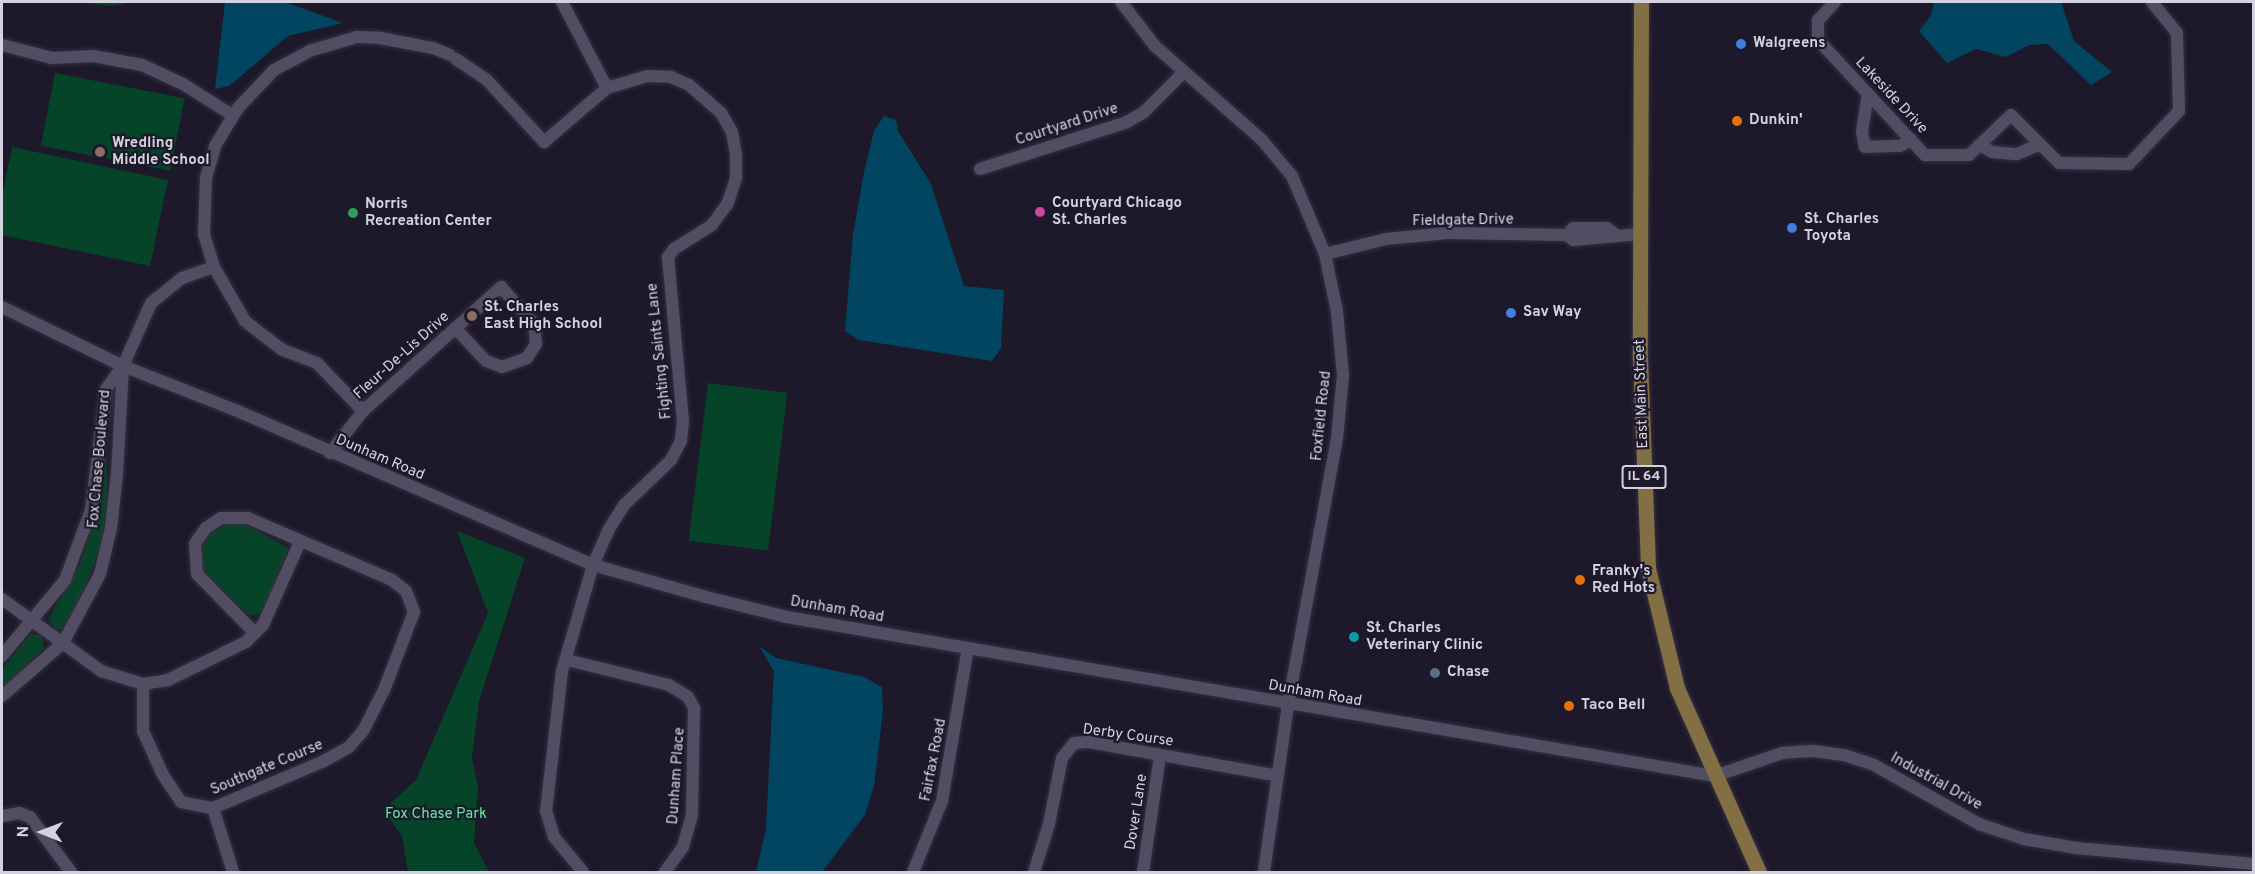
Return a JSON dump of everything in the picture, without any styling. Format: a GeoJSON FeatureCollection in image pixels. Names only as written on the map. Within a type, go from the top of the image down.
{"type":"FeatureCollection","features":[{"type":"Feature","properties":{"kind":"main road","name":"East Main Street"},"geometry":{"type":"LineString","coordinates":[[1641,2],[1640,358],[1648,568],[1677,688],[1714,776],[1759,873]]}},
{"type":"Feature","properties":{"kind":"street"},"geometry":{"type":"LineString","coordinates":[[363,411],[316,363],[281,349],[245,321],[214,267],[204,234],[206,178],[216,146],[232,115],[274,70],[333,43],[380,38],[433,48],[453,57],[486,79],[544,142],[607,88],[562,2]]}},
{"type":"Feature","properties":{"kind":"street","name":"Foxfield Road"},"geometry":{"type":"LineString","coordinates":[[1120,2],[1155,46],[1278,156],[1305,200],[1325,254],[1341,342],[1341,411],[1288,705],[1264,873]]}},
{"type":"Feature","properties":{"kind":"street","name":"Lakeside Drive"},"geometry":{"type":"LineString","coordinates":[[1835,2],[1818,20],[1818,40],[1925,155],[1969,155],[2011,116],[2059,163],[2129,164],[2179,111],[2176,33],[2152,2]]}},
{"type":"Feature","properties":{"kind":"street"},"geometry":{"type":"LineString","coordinates":[[2,45],[52,58],[93,56],[142,65],[183,84],[232,115]]}},
{"type":"Feature","properties":{"kind":"street","name":"Courtyard Drive"},"geometry":{"type":"LineString","coordinates":[[980,169],[1127,122],[1144,112],[1183,73]]}},
{"type":"Feature","properties":{"kind":"street","name":"Fighting Saints Lane"},"geometry":{"type":"LineString","coordinates":[[593,565],[624,505],[666,466],[681,441],[683,421],[667,268],[674,249],[712,225],[728,204],[736,178],[732,132],[722,113],[706,98],[671,76],[647,76],[607,88]]}},
{"type":"Feature","properties":{"kind":"street"},"geometry":{"type":"LineString","coordinates":[[1868,94],[1862,132],[1865,147],[1900,146],[1911,140]]}},
{"type":"Feature","properties":{"kind":"street"},"geometry":{"type":"LineString","coordinates":[[1979,145],[1992,152],[2017,154],[2040,144]]}},
{"type":"Feature","properties":{"kind":"street","name":"Fieldgate Drive"},"geometry":{"type":"LineString","coordinates":[[1325,254],[1386,239],[1448,233],[1567,235],[1573,228],[1607,228],[1616,234],[1641,234]]}},
{"type":"Feature","properties":{"kind":"street","name":"Fox Chase Boulevard"},"geometry":{"type":"LineString","coordinates":[[2,656],[65,580],[86,525],[94,493],[102,400],[109,382],[123,366],[151,303],[182,278],[214,267]]}},
{"type":"Feature","properties":{"kind":"street","name":"Fleur-De-Lis Drive"},"geometry":{"type":"LineString","coordinates":[[330,453],[363,411],[455,328],[501,287],[534,324],[536,344],[527,358],[510,367],[491,365],[455,328]]}},
{"type":"Feature","properties":{"kind":"street","name":"Dunham Road"},"geometry":{"type":"LineString","coordinates":[[2,308],[123,366],[593,565],[787,617],[1288,705],[1714,776]]}},
{"type":"Feature","properties":{"kind":"street","name":"Fox Chase Boulevard"},"geometry":{"type":"LineString","coordinates":[[2,696],[63,643],[100,574],[111,528],[123,366]]}},
{"type":"Feature","properties":{"kind":"street","name":"Southgate Course"},"geometry":{"type":"LineString","coordinates":[[137,683],[143,731],[163,775],[182,801],[213,808],[322,762],[349,747],[363,731],[411,627],[412,603],[406,591],[392,580],[235,516],[214,522],[195,544],[194,563],[201,582],[255,633]]}},
{"type":"Feature","properties":{"kind":"street"},"geometry":{"type":"LineString","coordinates":[[2,599],[101,671],[137,683],[189,671],[229,652],[255,633],[270,613],[300,542]]}},
{"type":"Feature","properties":{"kind":"street"},"geometry":{"type":"LineString","coordinates":[[583,873],[554,837],[546,811],[558,692],[593,565]]}},
{"type":"Feature","properties":{"kind":"street","name":"Fairfax Road"},"geometry":{"type":"LineString","coordinates":[[913,873],[942,801],[968,648]]}},
{"type":"Feature","properties":{"kind":"street","name":"Dunham Place"},"geometry":{"type":"LineString","coordinates":[[567,660],[669,685],[688,697],[694,708],[692,814],[683,847],[665,873]]}},
{"type":"Feature","properties":{"kind":"street","name":"Derby Course"},"geometry":{"type":"LineString","coordinates":[[1034,873],[1066,750],[1074,743],[1088,742],[1278,776]]}},
{"type":"Feature","properties":{"kind":"street","name":"Industrial Drive"},"geometry":{"type":"LineString","coordinates":[[1714,776],[1782,753],[1814,751],[1844,755],[1874,765],[1979,824],[2024,839],[2076,848],[2253,864]]}},
{"type":"Feature","properties":{"kind":"street","name":"Dover Lane"},"geometry":{"type":"LineString","coordinates":[[1143,873],[1160,756]]}},
{"type":"Feature","properties":{"kind":"street"},"geometry":{"type":"LineString","coordinates":[[213,808],[233,873]]}},
{"type":"Feature","properties":{"kind":"street"},"geometry":{"type":"LineString","coordinates":[[2,816],[20,813],[40,825],[71,873]]}},
{"type":"Feature","properties":{"kind":"green space"},"geometry":{"type":"Polygon","coordinates":[[[76,2],[135,2],[111,6],[76,2]]]}},
{"type":"Feature","properties":{"kind":"green space"},"geometry":{"type":"Polygon","coordinates":[[[55,73],[185,98],[170,171],[41,146],[55,73]]]}},
{"type":"Feature","properties":{"kind":"green space"},"geometry":{"type":"Polygon","coordinates":[[[12,147],[168,180],[150,266],[2,235],[2,197],[12,147]]]}},
{"type":"Feature","properties":{"kind":"green space"},"geometry":{"type":"Polygon","coordinates":[[[708,383],[787,393],[768,551],[689,541],[708,383]]]}},
{"type":"Feature","properties":{"kind":"green space"},"geometry":{"type":"Polygon","coordinates":[[[112,385],[106,434],[108,510],[101,546],[79,603],[65,628],[56,630],[48,619],[79,566],[97,511],[104,418],[112,385]]]}},
{"type":"Feature","properties":{"kind":"green space"},"geometry":{"type":"Polygon","coordinates":[[[230,523],[245,524],[289,548],[263,611],[255,616],[246,613],[203,571],[201,555],[205,541],[216,529],[230,523]]]}},
{"type":"Feature","properties":{"kind":"green space","name":"Fox Chase Park"},"geometry":{"type":"Polygon","coordinates":[[[457,531],[525,558],[479,701],[472,757],[478,787],[474,843],[489,872],[408,872],[402,836],[383,810],[416,780],[488,613],[457,531]]]}},
{"type":"Feature","properties":{"kind":"green space"},"geometry":{"type":"Polygon","coordinates":[[[31,634],[42,636],[44,648],[2,690],[2,668],[31,634]]]}},
{"type":"Feature","properties":{"kind":"water"},"geometry":{"type":"Polygon","coordinates":[[[225,2],[285,2],[343,23],[288,36],[229,86],[215,89],[225,2]]]}},
{"type":"Feature","properties":{"kind":"water"},"geometry":{"type":"Polygon","coordinates":[[[1934,2],[2061,2],[2074,41],[2112,72],[2091,85],[2048,44],[2029,45],[2006,57],[1976,49],[1947,63],[1919,31],[1931,15],[1934,2]]]}},
{"type":"Feature","properties":{"kind":"water"},"geometry":{"type":"Polygon","coordinates":[[[884,116],[896,120],[898,131],[931,184],[964,286],[1004,290],[1001,348],[992,361],[859,340],[845,331],[853,235],[864,172],[874,131],[884,116]]]}},
{"type":"Feature","properties":{"kind":"water"},"geometry":{"type":"Polygon","coordinates":[[[759,646],[776,658],[864,677],[882,687],[883,711],[874,786],[865,815],[822,872],[756,872],[766,829],[774,671],[759,646]]]}},
{"type":"Feature","properties":{"kind":"place","name":"Walgreens"},"geometry":{"type":"Point","coordinates":[1741,44]}},
{"type":"Feature","properties":{"kind":"place","name":"Dunkin'"},"geometry":{"type":"Point","coordinates":[1737,121]}},
{"type":"Feature","properties":{"kind":"place","name":"Wredling Middle School"},"geometry":{"type":"Point","coordinates":[100,152]}},
{"type":"Feature","properties":{"kind":"place","name":"Courtyard Chicago St. Charles"},"geometry":{"type":"Point","coordinates":[1040,212]}},
{"type":"Feature","properties":{"kind":"place","name":"Norris Recreation Center"},"geometry":{"type":"Point","coordinates":[353,213]}},
{"type":"Feature","properties":{"kind":"place","name":"St. Charles Toyota"},"geometry":{"type":"Point","coordinates":[1792,228]}},
{"type":"Feature","properties":{"kind":"place","name":"Sav Way"},"geometry":{"type":"Point","coordinates":[1511,313]}},
{"type":"Feature","properties":{"kind":"place","name":"St. Charles East High School"},"geometry":{"type":"Point","coordinates":[472,316]}},
{"type":"Feature","properties":{"kind":"place","name":"Franky's Red Hots"},"geometry":{"type":"Point","coordinates":[1580,580]}},
{"type":"Feature","properties":{"kind":"place","name":"St. Charles Veterinary Clinic"},"geometry":{"type":"Point","coordinates":[1354,637]}},
{"type":"Feature","properties":{"kind":"place","name":"Chase"},"geometry":{"type":"Point","coordinates":[1435,673]}},
{"type":"Feature","properties":{"kind":"place","name":"Taco Bell"},"geometry":{"type":"Point","coordinates":[1569,706]}}]}
